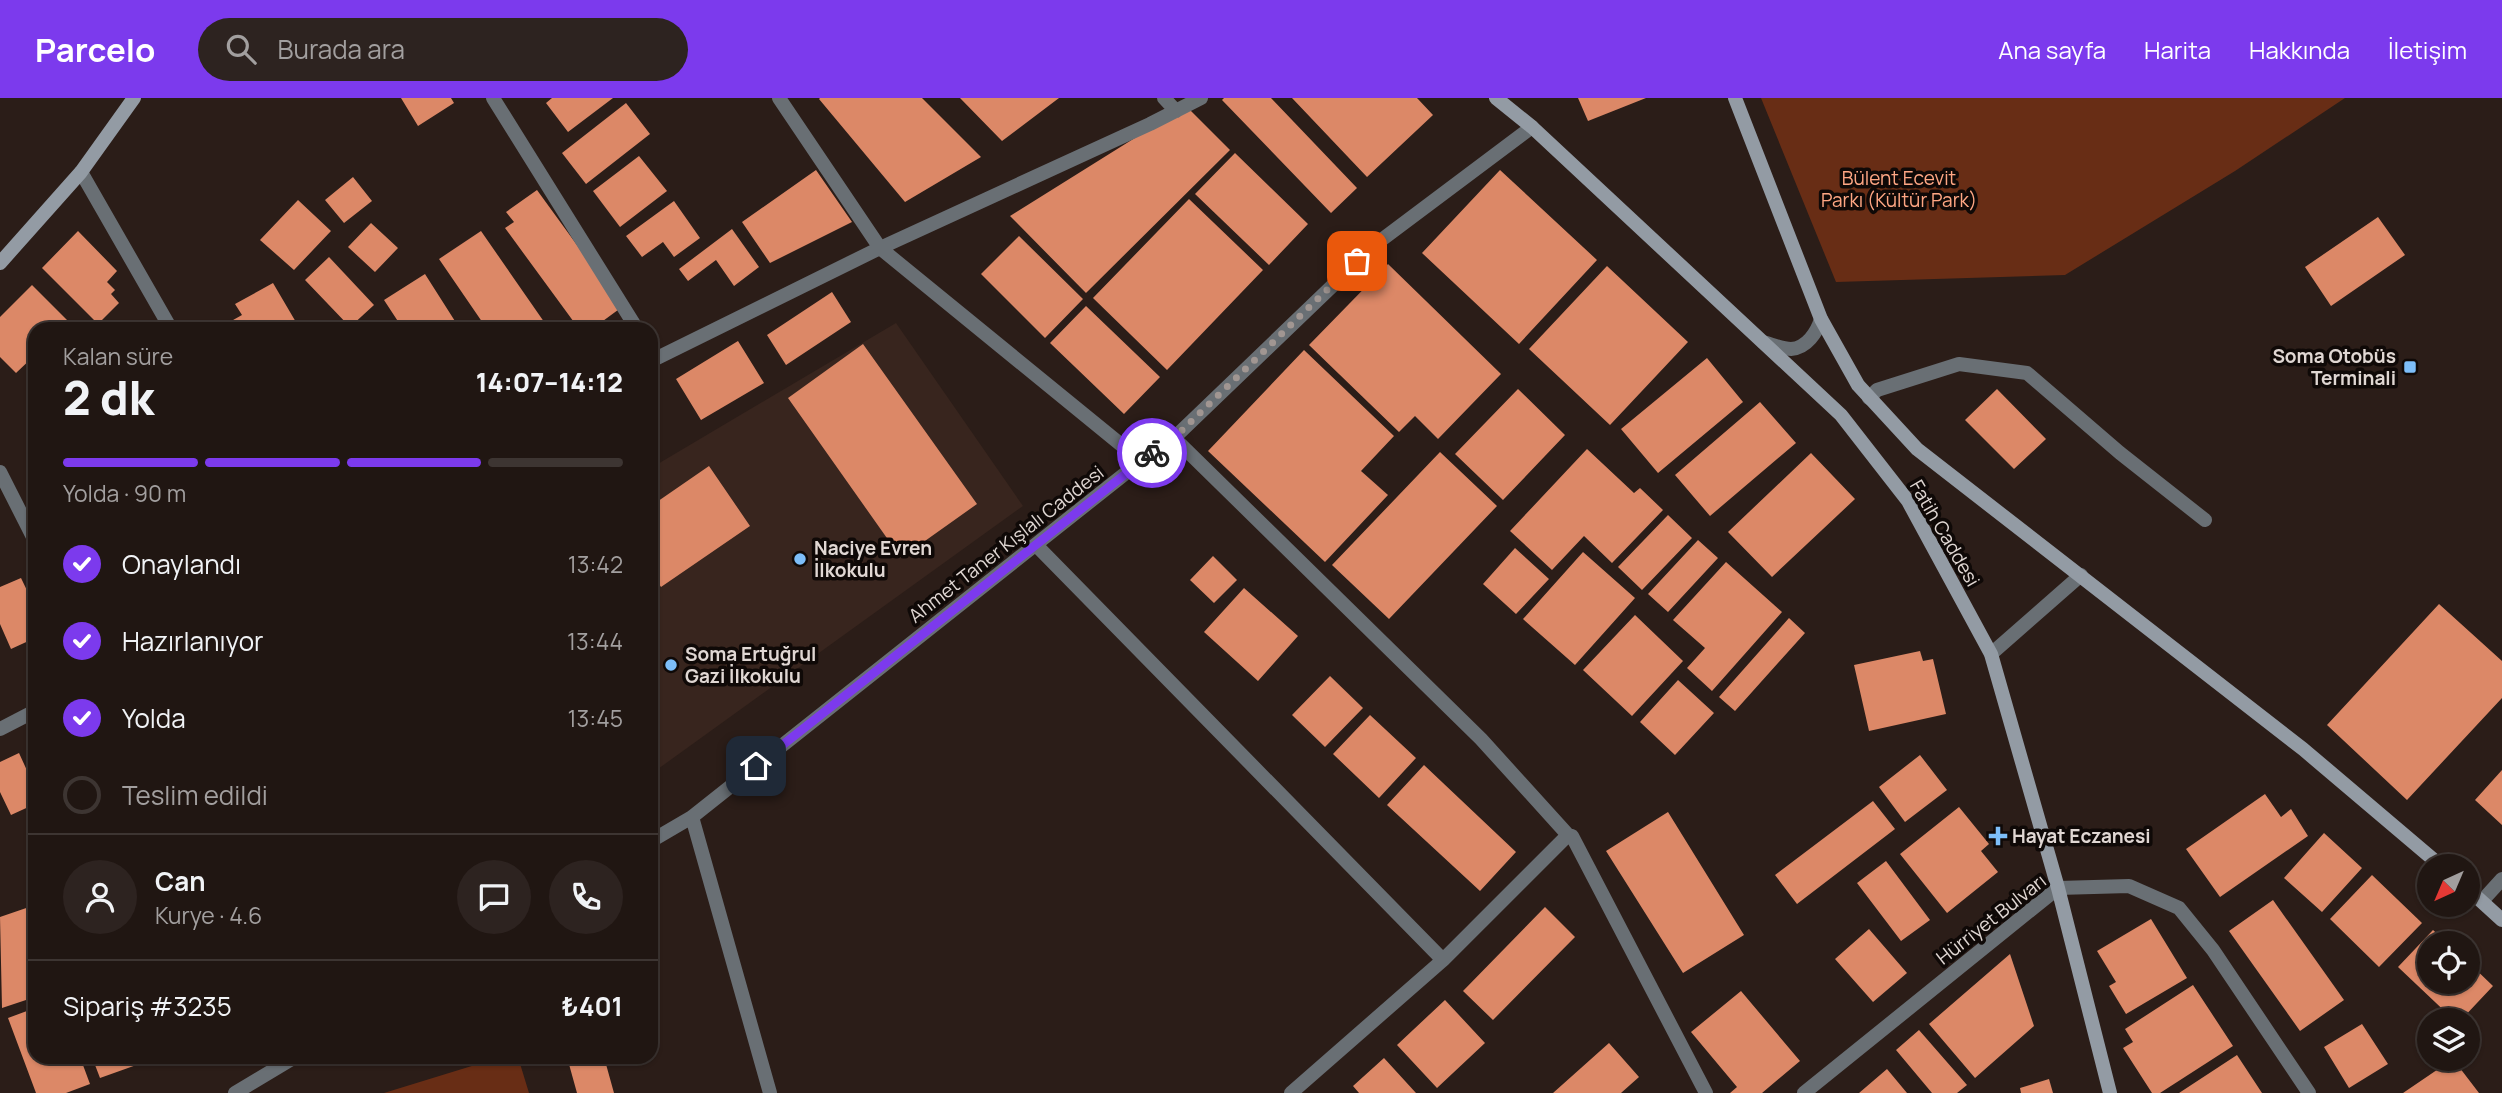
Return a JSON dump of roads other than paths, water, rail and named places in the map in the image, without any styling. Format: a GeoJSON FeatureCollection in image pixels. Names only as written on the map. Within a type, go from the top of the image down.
{"type":"FeatureCollection","features":[{"type":"Feature","properties":{"kind":"street"},"geometry":{"type":"LineString","coordinates":[[0,263],[81,172],[134,98]]}},
{"type":"Feature","properties":{"kind":"street"},"geometry":{"type":"LineString","coordinates":[[493,98],[633,322]]}},
{"type":"Feature","properties":{"kind":"street"},"geometry":{"type":"LineString","coordinates":[[779,98],[880,248],[1141,461]]}},
{"type":"Feature","properties":{"kind":"street"},"geometry":{"type":"LineString","coordinates":[[1164,98],[1176,111]]}},
{"type":"Feature","properties":{"kind":"street"},"geometry":{"type":"LineString","coordinates":[[658,354],[1201,98]]}},
{"type":"Feature","properties":{"kind":"street","name":"Fatih Caddesi"},"geometry":{"type":"LineString","coordinates":[[1496,98],[1532,127],[1841,415],[1908,501],[1990,653],[2058,888],[2110,1093]]}},
{"type":"Feature","properties":{"kind":"street"},"geometry":{"type":"LineString","coordinates":[[1735,98],[1821,319],[1858,385],[1869,398],[1917,449],[2303,749],[2427,854]]}},
{"type":"Feature","properties":{"kind":"street","name":"Ahmet Taner Kışlalı Caddesi"},"geometry":{"type":"LineString","coordinates":[[658,837],[692,817],[1141,461],[1174,438],[1376,244],[1532,127]]}},
{"type":"Feature","properties":{"kind":"street"},"geometry":{"type":"LineString","coordinates":[[81,172],[167,322]]}},
{"type":"Feature","properties":{"kind":"street"},"geometry":{"type":"LineString","coordinates":[[1763,342],[1791,349],[1806,343],[1816,333],[1821,319]]}},
{"type":"Feature","properties":{"kind":"street"},"geometry":{"type":"LineString","coordinates":[[1869,398],[1877,390],[1959,363],[2027,373],[2120,453],[2205,520]]}},
{"type":"Feature","properties":{"kind":"street"},"geometry":{"type":"LineString","coordinates":[[1174,438],[1481,739],[1568,835],[1572,836],[1706,1093]]}},
{"type":"Feature","properties":{"kind":"street"},"geometry":{"type":"LineString","coordinates":[[0,472],[28,527]]}},
{"type":"Feature","properties":{"kind":"street"},"geometry":{"type":"LineString","coordinates":[[1035,545],[1443,960]]}},
{"type":"Feature","properties":{"kind":"street"},"geometry":{"type":"LineString","coordinates":[[1990,653],[2081,575]]}},
{"type":"Feature","properties":{"kind":"street"},"geometry":{"type":"LineString","coordinates":[[0,729],[28,715]]}},
{"type":"Feature","properties":{"kind":"street"},"geometry":{"type":"LineString","coordinates":[[692,817],[770,1093]]}},
{"type":"Feature","properties":{"kind":"street"},"geometry":{"type":"LineString","coordinates":[[1291,1093],[1443,960],[1568,835]]}},
{"type":"Feature","properties":{"kind":"street"},"geometry":{"type":"LineString","coordinates":[[2502,879],[2482,901],[2502,920]]}},
{"type":"Feature","properties":{"kind":"street","name":"Hürriyet Bulvarı"},"geometry":{"type":"LineString","coordinates":[[1804,1093],[2058,888],[2129,886],[2179,908],[2214,950],[2309,1093]]}},
{"type":"Feature","properties":{"kind":"street"},"geometry":{"type":"LineString","coordinates":[[235,1093],[283,1064]]}},
{"type":"Feature","properties":{"kind":"place","name":"Soma Otobüs Terminali"},"geometry":{"type":"Point","coordinates":[2410,367]}},
{"type":"Feature","properties":{"kind":"place","name":"Naciye Evren İlkokulu"},"geometry":{"type":"Point","coordinates":[800,559]}},
{"type":"Feature","properties":{"kind":"place","name":"Soma Ertuğrul Gazi İlkokulu"},"geometry":{"type":"Point","coordinates":[671,665]}},
{"type":"Feature","properties":{"kind":"place","name":"Hayat Eczanesi"},"geometry":{"type":"Point","coordinates":[1998,836]}},
{"type":"Feature","properties":{"kind":"park label","name":"Bülent Ecevit Parkı (Kültür Park)"},"geometry":{"type":"Point","coordinates":[1899,189]}}]}
